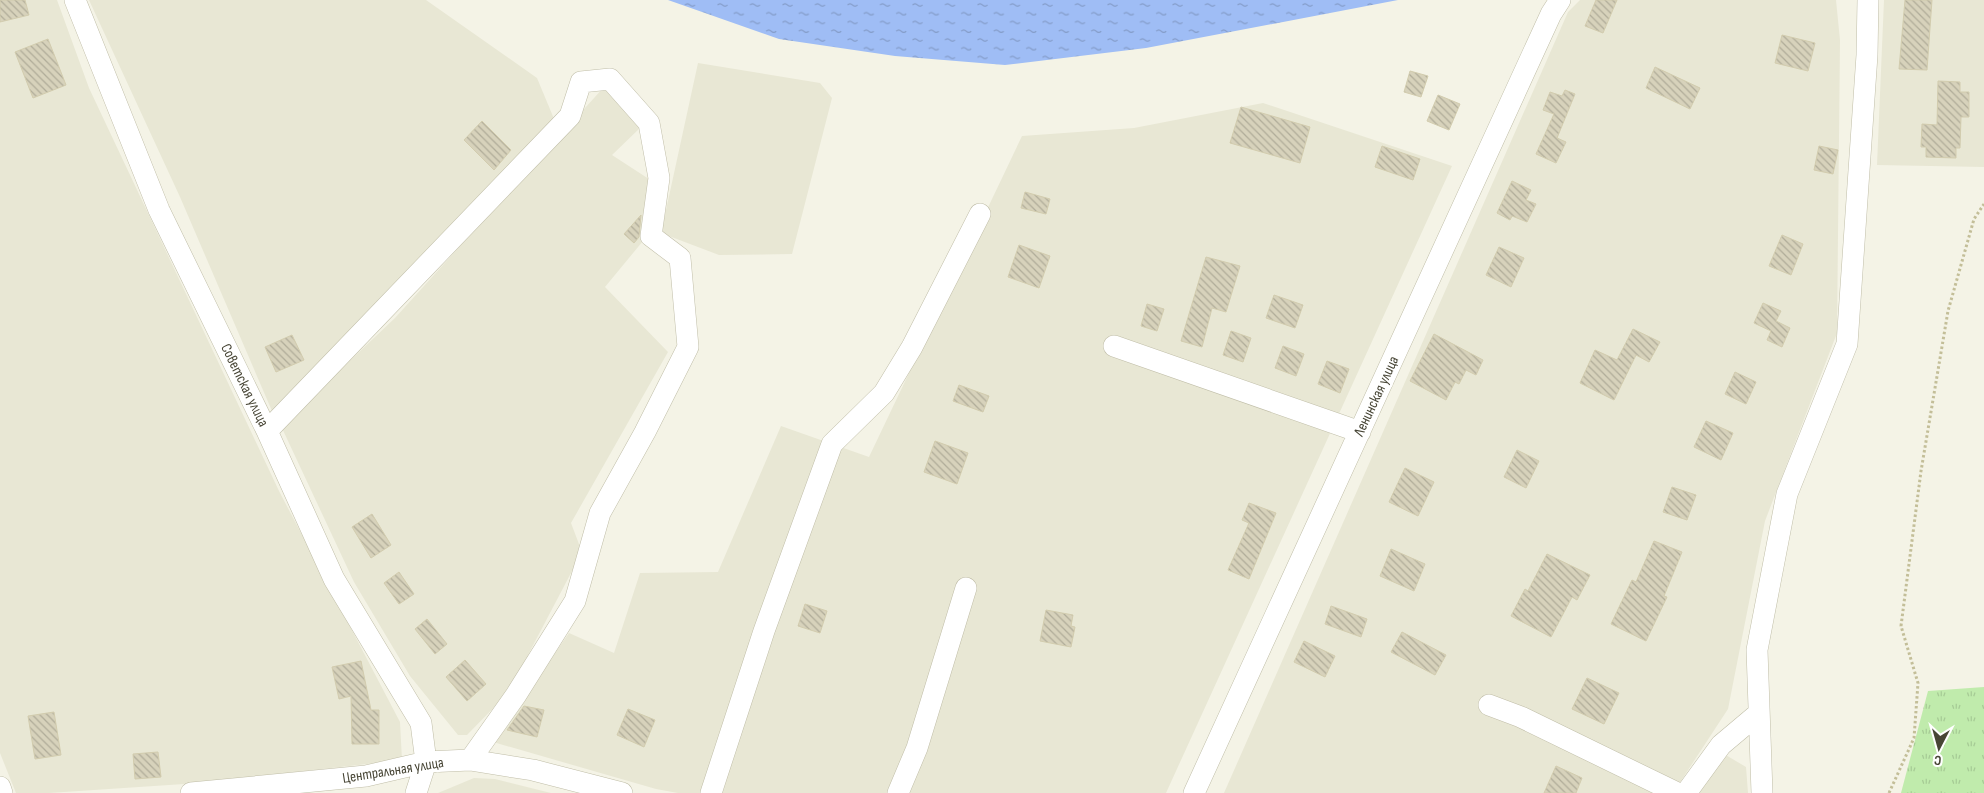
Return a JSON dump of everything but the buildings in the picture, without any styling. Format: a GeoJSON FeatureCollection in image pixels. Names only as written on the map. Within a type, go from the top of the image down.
{"type":"FeatureCollection","features":[{"type":"Feature","properties":{"kind":"street","name":"Советская улица"},"geometry":{"type":"LineString","coordinates":[[75,0],[160,210],[267,431],[334,579],[421,723],[426,762]]}},
{"type":"Feature","properties":{"kind":"street","name":"Ленинская улица"},"geometry":{"type":"LineString","coordinates":[[1194,793],[1546,23],[1560,0]]}},
{"type":"Feature","properties":{"kind":"street"},"geometry":{"type":"LineString","coordinates":[[1762,793],[1757,650],[1788,494],[1847,344],[1867,55],[1868,0]]}},
{"type":"Feature","properties":{"kind":"street"},"geometry":{"type":"LineString","coordinates":[[267,431],[570,116],[581,82],[610,79],[649,123],[659,178],[650,236],[680,258],[688,347],[645,432],[600,513],[575,601],[516,695],[470,760]]}},
{"type":"Feature","properties":{"kind":"street"},"geometry":{"type":"LineString","coordinates":[[711,793],[764,630],[832,444],[884,393],[912,347],[980,214]]}},
{"type":"Feature","properties":{"kind":"street"},"geometry":{"type":"LineString","coordinates":[[1114,346],[1360,432]]}},
{"type":"Feature","properties":{"kind":"street"},"geometry":{"type":"LineString","coordinates":[[898,793],[917,748],[966,588]]}},
{"type":"Feature","properties":{"kind":"street"},"geometry":{"type":"LineString","coordinates":[[1489,705],[1521,717],[1677,793]]}},
{"type":"Feature","properties":{"kind":"street"},"geometry":{"type":"LineString","coordinates":[[1686,793],[1721,745],[1759,713]]}},
{"type":"Feature","properties":{"kind":"street","name":"Центральная улица"},"geometry":{"type":"LineString","coordinates":[[190,793],[366,776],[426,762],[470,760],[533,770],[622,793]]}},
{"type":"Feature","properties":{"kind":"street"},"geometry":{"type":"LineString","coordinates":[[416,793],[426,762]]}},
{"type":"Feature","properties":{"kind":"street"},"geometry":{"type":"LineString","coordinates":[[0,787],[2,793]]}},
{"type":"Feature","properties":{"kind":"path"},"geometry":{"type":"LineString","coordinates":[[1889,793],[1914,738],[1918,683],[1901,626],[1921,471],[1948,311],[1974,219],[1984,204]]}},
{"type":"Feature","properties":{"kind":"shaded area"},"geometry":{"type":"Polygon","coordinates":[[[0,0],[57,0],[89,88],[279,491],[400,722],[402,760],[199,783],[49,793],[16,793],[0,753],[0,0]]]}},
{"type":"Feature","properties":{"kind":"shaded area"},"geometry":{"type":"Polygon","coordinates":[[[89,0],[426,0],[537,78],[557,126],[272,411],[180,197],[89,0]]]}},
{"type":"Feature","properties":{"kind":"shaded area"},"geometry":{"type":"Polygon","coordinates":[[[1580,0],[1836,0],[1840,40],[1837,333],[1765,521],[1728,709],[1673,793],[1224,793],[1568,12],[1580,0]]]}},
{"type":"Feature","properties":{"kind":"shaded area"},"geometry":{"type":"Polygon","coordinates":[[[1884,0],[1984,0],[1984,167],[1877,165],[1884,0]]]}},
{"type":"Feature","properties":{"kind":"shaded area"},"geometry":{"type":"Polygon","coordinates":[[[698,63],[820,83],[832,98],[792,254],[719,255],[661,233],[698,63]]]}},
{"type":"Feature","properties":{"kind":"shaded area"},"geometry":{"type":"Polygon","coordinates":[[[604,87],[640,128],[612,155],[655,183],[643,241],[605,287],[668,352],[571,523],[582,552],[529,653],[514,687],[467,735],[458,735],[410,676],[354,582],[281,426],[395,318],[604,87]]]}},
{"type":"Feature","properties":{"kind":"shaded area"},"geometry":{"type":"Polygon","coordinates":[[[1263,103],[1452,166],[1166,793],[678,793],[656,789],[493,742],[569,633],[614,653],[640,573],[718,572],[781,426],[869,457],[1022,136],[1134,128],[1263,103]]]}},
{"type":"Feature","properties":{"kind":"shaded area"},"geometry":{"type":"Polygon","coordinates":[[[1719,751],[1746,767],[1748,793],[1698,793],[1719,751]]]}},
{"type":"Feature","properties":{"kind":"shaded area"},"geometry":{"type":"Polygon","coordinates":[[[474,778],[495,779],[551,793],[438,793],[474,778]]]}},
{"type":"Feature","properties":{"kind":"green space"},"geometry":{"type":"Polygon","coordinates":[[[1984,687],[1984,793],[1901,793],[1928,691],[1984,687]]]}},
{"type":"Feature","properties":{"kind":"water"},"geometry":{"type":"Polygon","coordinates":[[[668,0],[1398,0],[1146,48],[1005,65],[895,56],[779,39],[668,0]]]}}]}
